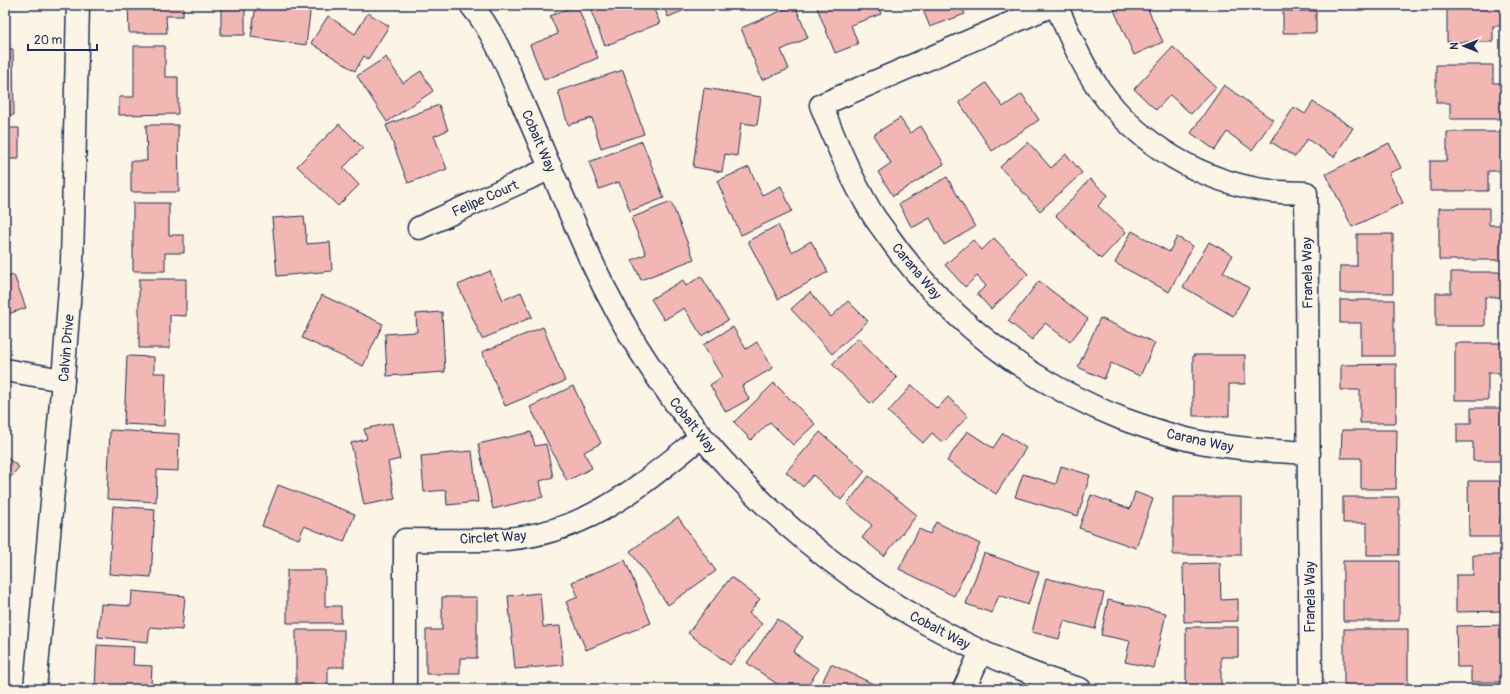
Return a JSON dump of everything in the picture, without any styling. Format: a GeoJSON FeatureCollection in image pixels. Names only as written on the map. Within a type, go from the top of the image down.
{"type":"FeatureCollection","features":[{"type":"Feature","properties":{"kind":"street","name":"Calvin Drive"},"geometry":{"type":"LineString","coordinates":[[35,689],[72,263],[78,5]]}},
{"type":"Feature","properties":{"kind":"street","name":"Carana Way"},"geometry":{"type":"LineString","coordinates":[[1053,5],[821,105],[845,164],[871,211],[901,255],[936,296],[976,332],[1018,365],[1049,384],[1096,408],[1147,428],[1199,442],[1252,450],[1309,453]]}},
{"type":"Feature","properties":{"kind":"street","name":"Franela Way"},"geometry":{"type":"LineString","coordinates":[[1056,5],[1081,60],[1099,89],[1121,115],[1146,139],[1174,158],[1204,174],[1237,185],[1271,192],[1306,193],[1311,689]]}},
{"type":"Feature","properties":{"kind":"street","name":"Cobalt Way"},"geometry":{"type":"LineString","coordinates":[[478,7],[498,45],[589,257],[613,306],[641,354],[663,387],[701,437],[724,464],[783,523],[826,558],[871,590],[917,619],[981,652],[1016,667],[1080,689]]}},
{"type":"Feature","properties":{"kind":"street","name":"Felipe Court"},"geometry":{"type":"LineString","coordinates":[[419,228],[551,168]]}},
{"type":"Feature","properties":{"kind":"street"},"geometry":{"type":"LineString","coordinates":[[5,370],[63,380]]}},
{"type":"Feature","properties":{"kind":"street","name":"Circlet Way"},"geometry":{"type":"LineString","coordinates":[[405,689],[405,540],[506,539],[540,534],[573,524],[604,510],[633,491],[701,437]]}},
{"type":"Feature","properties":{"kind":"street"},"geometry":{"type":"LineString","coordinates":[[964,689],[981,652]]}},
{"type":"Feature","properties":{"kind":"building"},"geometry":{"type":"Polygon","coordinates":[[[128,5],[183,5],[183,16],[166,16],[167,33],[129,33],[128,5]]]}},
{"type":"Feature","properties":{"kind":"building"},"geometry":{"type":"Polygon","coordinates":[[[256,5],[276,5],[293,8],[293,5],[311,5],[306,45],[251,37],[256,5]]]}},
{"type":"Feature","properties":{"kind":"building"},"geometry":{"type":"Polygon","coordinates":[[[577,5],[598,58],[544,80],[530,45],[558,34],[550,16],[577,5]]]}},
{"type":"Feature","properties":{"kind":"building"},"geometry":{"type":"Polygon","coordinates":[[[604,5],[652,5],[660,23],[605,46],[591,11],[604,5]]]}},
{"type":"Feature","properties":{"kind":"building"},"geometry":{"type":"Polygon","coordinates":[[[663,5],[697,5],[668,17],[663,5]]]}},
{"type":"Feature","properties":{"kind":"building"},"geometry":{"type":"Polygon","coordinates":[[[795,5],[808,38],[781,50],[789,69],[762,80],[741,28],[795,5]]]}},
{"type":"Feature","properties":{"kind":"building"},"geometry":{"type":"Polygon","coordinates":[[[816,5],[878,5],[881,14],[851,25],[858,44],[835,53],[816,5]]]}},
{"type":"Feature","properties":{"kind":"building"},"geometry":{"type":"Polygon","coordinates":[[[921,5],[961,5],[965,14],[930,27],[921,5]]]}},
{"type":"Feature","properties":{"kind":"building"},"geometry":{"type":"Polygon","coordinates":[[[1125,5],[1146,5],[1163,42],[1134,55],[1114,10],[1125,5]]]}},
{"type":"Feature","properties":{"kind":"building"},"geometry":{"type":"Polygon","coordinates":[[[1447,5],[1505,5],[1505,26],[1493,26],[1493,42],[1447,42],[1447,5]]]}},
{"type":"Feature","properties":{"kind":"building"},"geometry":{"type":"Polygon","coordinates":[[[221,7],[245,7],[245,35],[221,35],[221,7]]]}},
{"type":"Feature","properties":{"kind":"building"},"geometry":{"type":"Polygon","coordinates":[[[1283,11],[1316,11],[1316,33],[1283,33],[1283,11]]]}},
{"type":"Feature","properties":{"kind":"building"},"geometry":{"type":"Polygon","coordinates":[[[368,13],[389,26],[368,59],[364,56],[355,71],[311,43],[328,16],[355,34],[368,13]]]}},
{"type":"Feature","properties":{"kind":"building"},"geometry":{"type":"Polygon","coordinates":[[[134,46],[165,46],[165,77],[178,77],[178,114],[119,115],[119,97],[134,97],[134,46]]]}},
{"type":"Feature","properties":{"kind":"building"},"geometry":{"type":"Polygon","coordinates":[[[1173,47],[1216,87],[1191,114],[1170,95],[1156,110],[1134,89],[1173,47]]]}},
{"type":"Feature","properties":{"kind":"building"},"geometry":{"type":"Polygon","coordinates":[[[5,49],[13,49],[14,115],[5,115],[5,49]]]}},
{"type":"Feature","properties":{"kind":"building"},"geometry":{"type":"Polygon","coordinates":[[[386,57],[403,83],[421,71],[433,91],[387,122],[357,76],[386,57]]]}},
{"type":"Feature","properties":{"kind":"building"},"geometry":{"type":"Polygon","coordinates":[[[1436,65],[1493,65],[1493,83],[1505,83],[1505,119],[1450,119],[1450,103],[1436,103],[1436,65]]]}},
{"type":"Feature","properties":{"kind":"building"},"geometry":{"type":"Polygon","coordinates":[[[623,70],[644,134],[601,148],[592,118],[568,125],[558,91],[623,70]]]}},
{"type":"Feature","properties":{"kind":"building"},"geometry":{"type":"Polygon","coordinates":[[[986,83],[1003,107],[1022,94],[1039,120],[992,151],[959,102],[986,83]]]}},
{"type":"Feature","properties":{"kind":"building"},"geometry":{"type":"Polygon","coordinates":[[[1224,85],[1273,120],[1252,150],[1227,132],[1215,150],[1191,133],[1224,85]]]}},
{"type":"Feature","properties":{"kind":"building"},"geometry":{"type":"Polygon","coordinates":[[[704,88],[761,97],[757,125],[741,123],[737,156],[725,154],[722,172],[693,167],[704,88]]]}},
{"type":"Feature","properties":{"kind":"building"},"geometry":{"type":"Polygon","coordinates":[[[1313,102],[1353,128],[1334,157],[1307,139],[1295,157],[1271,142],[1294,107],[1305,114],[1313,102]]]}},
{"type":"Feature","properties":{"kind":"building"},"geometry":{"type":"Polygon","coordinates":[[[439,105],[448,130],[434,136],[447,169],[408,183],[386,125],[439,105]]]}},
{"type":"Feature","properties":{"kind":"building"},"geometry":{"type":"Polygon","coordinates":[[[900,118],[910,133],[921,126],[944,164],[893,196],[878,172],[891,163],[873,135],[900,118]]]}},
{"type":"Feature","properties":{"kind":"building"},"geometry":{"type":"Polygon","coordinates":[[[339,124],[363,148],[343,168],[359,185],[338,206],[297,166],[339,124]]]}},
{"type":"Feature","properties":{"kind":"building"},"geometry":{"type":"Polygon","coordinates":[[[146,125],[178,125],[179,192],[131,192],[131,161],[147,161],[146,125]]]}},
{"type":"Feature","properties":{"kind":"building"},"geometry":{"type":"Polygon","coordinates":[[[5,128],[19,128],[19,159],[5,159],[5,128]]]}},
{"type":"Feature","properties":{"kind":"building"},"geometry":{"type":"Polygon","coordinates":[[[1447,132],[1505,132],[1505,171],[1488,171],[1488,191],[1430,191],[1430,161],[1447,161],[1447,132]]]}},
{"type":"Feature","properties":{"kind":"building"},"geometry":{"type":"Polygon","coordinates":[[[642,141],[664,198],[630,211],[619,182],[599,189],[589,162],[642,141]]]}},
{"type":"Feature","properties":{"kind":"building"},"geometry":{"type":"Polygon","coordinates":[[[1028,142],[1051,168],[1066,154],[1082,173],[1040,211],[1000,167],[1028,142]]]}},
{"type":"Feature","properties":{"kind":"building"},"geometry":{"type":"Polygon","coordinates":[[[1389,143],[1401,168],[1389,173],[1403,203],[1352,227],[1326,174],[1389,143]]]}},
{"type":"Feature","properties":{"kind":"building"},"geometry":{"type":"Polygon","coordinates":[[[749,167],[762,195],[781,186],[792,211],[741,235],[717,181],[749,167]]]}},
{"type":"Feature","properties":{"kind":"building"},"geometry":{"type":"Polygon","coordinates":[[[947,177],[975,227],[944,245],[930,218],[912,228],[899,204],[947,177]]]}},
{"type":"Feature","properties":{"kind":"building"},"geometry":{"type":"Polygon","coordinates":[[[1090,179],[1108,195],[1098,206],[1126,232],[1101,259],[1056,216],[1090,179]]]}},
{"type":"Feature","properties":{"kind":"building"},"geometry":{"type":"Polygon","coordinates":[[[671,202],[694,259],[641,280],[632,260],[646,254],[631,218],[671,202]]]}},
{"type":"Feature","properties":{"kind":"building"},"geometry":{"type":"Polygon","coordinates":[[[133,203],[169,203],[169,235],[184,235],[184,253],[165,253],[165,271],[133,271],[133,203]]]}},
{"type":"Feature","properties":{"kind":"building"},"geometry":{"type":"Polygon","coordinates":[[[1439,208],[1489,208],[1489,225],[1505,225],[1505,260],[1439,260],[1439,208]]]}},
{"type":"Feature","properties":{"kind":"building"},"geometry":{"type":"Polygon","coordinates":[[[304,216],[307,244],[330,242],[332,271],[277,276],[272,218],[304,216]]]}},
{"type":"Feature","properties":{"kind":"building"},"geometry":{"type":"Polygon","coordinates":[[[778,225],[792,252],[811,241],[828,272],[778,299],[748,241],[778,225]]]}},
{"type":"Feature","properties":{"kind":"building"},"geometry":{"type":"Polygon","coordinates":[[[1132,231],[1169,252],[1177,237],[1193,246],[1169,292],[1115,263],[1132,231]]]}},
{"type":"Feature","properties":{"kind":"building"},"geometry":{"type":"Polygon","coordinates":[[[1357,234],[1393,234],[1393,293],[1340,293],[1340,266],[1357,266],[1357,234]]]}},
{"type":"Feature","properties":{"kind":"building"},"geometry":{"type":"Polygon","coordinates":[[[994,238],[1028,274],[991,309],[977,294],[986,286],[977,276],[965,287],[945,265],[973,240],[982,250],[994,238]]]}},
{"type":"Feature","properties":{"kind":"building"},"geometry":{"type":"Polygon","coordinates":[[[1209,242],[1233,255],[1223,272],[1249,288],[1233,316],[1183,287],[1209,242]]]}},
{"type":"Feature","properties":{"kind":"building"},"geometry":{"type":"Polygon","coordinates":[[[490,271],[503,300],[521,292],[532,317],[482,339],[458,285],[490,271]]]}},
{"type":"Feature","properties":{"kind":"building"},"geometry":{"type":"Polygon","coordinates":[[[1451,272],[1505,272],[1505,297],[1485,297],[1485,326],[1436,326],[1436,293],[1451,293],[1451,272]]]}},
{"type":"Feature","properties":{"kind":"building"},"geometry":{"type":"Polygon","coordinates":[[[14,275],[26,308],[5,315],[5,278],[14,275]]]}},
{"type":"Feature","properties":{"kind":"building"},"geometry":{"type":"Polygon","coordinates":[[[701,276],[728,320],[702,336],[684,308],[664,320],[651,299],[683,280],[686,286],[701,276]]]}},
{"type":"Feature","properties":{"kind":"building"},"geometry":{"type":"Polygon","coordinates":[[[139,279],[186,279],[186,316],[170,315],[170,348],[139,348],[139,279]]]}},
{"type":"Feature","properties":{"kind":"building"},"geometry":{"type":"Polygon","coordinates":[[[1039,281],[1088,319],[1070,342],[1045,323],[1032,340],[1008,321],[1039,281]]]}},
{"type":"Feature","properties":{"kind":"building"},"geometry":{"type":"Polygon","coordinates":[[[810,292],[831,317],[848,301],[868,321],[832,354],[791,309],[810,292]]]}},
{"type":"Feature","properties":{"kind":"building"},"geometry":{"type":"Polygon","coordinates":[[[322,295],[383,324],[363,366],[302,338],[322,295]]]}},
{"type":"Feature","properties":{"kind":"building"},"geometry":{"type":"Polygon","coordinates":[[[1340,300],[1394,300],[1394,356],[1361,356],[1361,323],[1340,323],[1340,300]]]}},
{"type":"Feature","properties":{"kind":"building"},"geometry":{"type":"Polygon","coordinates":[[[442,312],[445,372],[387,376],[385,334],[417,332],[416,314],[442,312]]]}},
{"type":"Feature","properties":{"kind":"building"},"geometry":{"type":"Polygon","coordinates":[[[1100,318],[1155,343],[1140,376],[1111,363],[1104,379],[1078,367],[1100,318]]]}},
{"type":"Feature","properties":{"kind":"building"},"geometry":{"type":"Polygon","coordinates":[[[543,327],[565,381],[505,406],[482,352],[543,327]]]}},
{"type":"Feature","properties":{"kind":"building"},"geometry":{"type":"Polygon","coordinates":[[[733,327],[746,349],[757,342],[773,368],[742,386],[749,399],[726,412],[710,385],[722,377],[703,345],[733,327]]]}},
{"type":"Feature","properties":{"kind":"building"},"geometry":{"type":"Polygon","coordinates":[[[858,338],[897,378],[871,404],[832,364],[858,338]]]}},
{"type":"Feature","properties":{"kind":"building"},"geometry":{"type":"Polygon","coordinates":[[[1455,343],[1505,343],[1505,373],[1488,373],[1488,400],[1455,400],[1455,343]]]}},
{"type":"Feature","properties":{"kind":"building"},"geometry":{"type":"Polygon","coordinates":[[[1193,355],[1245,355],[1245,384],[1229,384],[1229,416],[1193,416],[1193,355]]]}},
{"type":"Feature","properties":{"kind":"building"},"geometry":{"type":"Polygon","coordinates":[[[127,356],[154,357],[154,373],[166,373],[164,426],[124,424],[127,356]]]}},
{"type":"Feature","properties":{"kind":"building"},"geometry":{"type":"Polygon","coordinates":[[[1396,364],[1396,423],[1360,423],[1360,390],[1341,390],[1341,365],[1396,364]]]}},
{"type":"Feature","properties":{"kind":"building"},"geometry":{"type":"Polygon","coordinates":[[[774,383],[815,424],[793,445],[770,422],[751,440],[734,422],[774,383]]]}},
{"type":"Feature","properties":{"kind":"building"},"geometry":{"type":"Polygon","coordinates":[[[912,385],[937,409],[948,397],[968,416],[943,443],[932,433],[923,443],[888,412],[912,385]]]}},
{"type":"Feature","properties":{"kind":"building"},"geometry":{"type":"Polygon","coordinates":[[[573,386],[601,443],[584,452],[592,468],[567,481],[530,407],[573,386]]]}},
{"type":"Feature","properties":{"kind":"building"},"geometry":{"type":"Polygon","coordinates":[[[1471,408],[1505,408],[1505,461],[1473,461],[1473,442],[1457,442],[1457,423],[1471,423],[1471,408]]]}},
{"type":"Feature","properties":{"kind":"building"},"geometry":{"type":"Polygon","coordinates":[[[392,423],[400,459],[388,462],[395,499],[364,505],[351,443],[367,439],[364,429],[392,423]]]}},
{"type":"Feature","properties":{"kind":"building"},"geometry":{"type":"Polygon","coordinates":[[[110,430],[179,434],[178,471],[157,470],[156,502],[107,499],[110,430]]]}},
{"type":"Feature","properties":{"kind":"building"},"geometry":{"type":"Polygon","coordinates":[[[1342,430],[1397,430],[1396,489],[1361,489],[1361,458],[1341,458],[1342,430]]]}},
{"type":"Feature","properties":{"kind":"building"},"geometry":{"type":"Polygon","coordinates":[[[967,431],[993,448],[1003,433],[1026,448],[996,494],[947,461],[967,431]]]}},
{"type":"Feature","properties":{"kind":"building"},"geometry":{"type":"Polygon","coordinates":[[[531,432],[535,446],[546,444],[553,477],[540,481],[543,497],[493,509],[478,444],[531,432]]]}},
{"type":"Feature","properties":{"kind":"building"},"geometry":{"type":"Polygon","coordinates":[[[820,432],[865,471],[841,500],[813,475],[803,487],[786,472],[820,432]]]}},
{"type":"Feature","properties":{"kind":"building"},"geometry":{"type":"Polygon","coordinates":[[[472,451],[478,502],[447,505],[446,490],[424,492],[421,456],[472,451]]]}},
{"type":"Feature","properties":{"kind":"building"},"geometry":{"type":"Polygon","coordinates":[[[5,456],[19,467],[5,484],[5,456]]]}},
{"type":"Feature","properties":{"kind":"building"},"geometry":{"type":"Polygon","coordinates":[[[1061,466],[1090,475],[1078,516],[1015,497],[1023,474],[1056,484],[1061,466]]]}},
{"type":"Feature","properties":{"kind":"building"},"geometry":{"type":"Polygon","coordinates":[[[869,476],[917,515],[884,556],[862,538],[872,525],[847,504],[869,476]]]}},
{"type":"Feature","properties":{"kind":"building"},"geometry":{"type":"Polygon","coordinates":[[[1468,481],[1505,481],[1505,517],[1500,518],[1500,537],[1469,537],[1468,481]]]}},
{"type":"Feature","properties":{"kind":"building"},"geometry":{"type":"Polygon","coordinates":[[[278,485],[355,514],[344,542],[304,526],[299,539],[262,526],[278,485]]]}},
{"type":"Feature","properties":{"kind":"building"},"geometry":{"type":"Polygon","coordinates":[[[1135,492],[1153,499],[1136,548],[1079,528],[1091,495],[1130,509],[1135,492]]]}},
{"type":"Feature","properties":{"kind":"building"},"geometry":{"type":"Polygon","coordinates":[[[1173,497],[1241,497],[1241,555],[1173,555],[1173,497]]]}},
{"type":"Feature","properties":{"kind":"building"},"geometry":{"type":"Polygon","coordinates":[[[1343,497],[1399,497],[1399,555],[1367,555],[1367,523],[1343,523],[1343,497]]]}},
{"type":"Feature","properties":{"kind":"building"},"geometry":{"type":"Polygon","coordinates":[[[113,506],[155,509],[151,577],[109,574],[113,506]]]}},
{"type":"Feature","properties":{"kind":"building"},"geometry":{"type":"Polygon","coordinates":[[[678,517],[716,571],[668,605],[630,551],[678,517]]]}},
{"type":"Feature","properties":{"kind":"building"},"geometry":{"type":"Polygon","coordinates":[[[936,522],[980,544],[954,596],[899,569],[919,529],[930,534],[936,522]]]}},
{"type":"Feature","properties":{"kind":"building"},"geometry":{"type":"Polygon","coordinates":[[[984,553],[1039,572],[1028,605],[999,595],[992,613],[966,604],[984,553]]]}},
{"type":"Feature","properties":{"kind":"building"},"geometry":{"type":"Polygon","coordinates":[[[1473,555],[1505,555],[1505,611],[1456,612],[1456,575],[1473,575],[1473,555]]]}},
{"type":"Feature","properties":{"kind":"building"},"geometry":{"type":"Polygon","coordinates":[[[625,560],[651,623],[586,650],[566,602],[578,597],[572,582],[625,560]]]}},
{"type":"Feature","properties":{"kind":"building"},"geometry":{"type":"Polygon","coordinates":[[[1343,561],[1399,561],[1399,621],[1343,621],[1343,561]]]}},
{"type":"Feature","properties":{"kind":"building"},"geometry":{"type":"Polygon","coordinates":[[[1220,563],[1221,600],[1238,599],[1238,621],[1184,622],[1183,564],[1220,563]]]}},
{"type":"Feature","properties":{"kind":"building"},"geometry":{"type":"Polygon","coordinates":[[[287,570],[325,570],[325,606],[341,606],[341,623],[287,623],[287,570]]]}},
{"type":"Feature","properties":{"kind":"building"},"geometry":{"type":"Polygon","coordinates":[[[731,577],[760,599],[749,613],[762,624],[730,665],[688,633],[731,577]]]}},
{"type":"Feature","properties":{"kind":"building"},"geometry":{"type":"Polygon","coordinates":[[[1046,578],[1104,593],[1095,629],[1064,621],[1059,639],[1032,632],[1046,578]]]}},
{"type":"Feature","properties":{"kind":"building"},"geometry":{"type":"Polygon","coordinates":[[[132,591],[185,596],[182,630],[150,627],[148,642],[98,637],[101,604],[131,606],[132,591]]]}},
{"type":"Feature","properties":{"kind":"building"},"geometry":{"type":"Polygon","coordinates":[[[540,593],[543,627],[560,626],[563,665],[515,669],[508,596],[540,593]]]}},
{"type":"Feature","properties":{"kind":"building"},"geometry":{"type":"Polygon","coordinates":[[[442,597],[477,597],[477,658],[460,658],[460,674],[426,674],[426,630],[442,630],[442,597]]]}},
{"type":"Feature","properties":{"kind":"building"},"geometry":{"type":"Polygon","coordinates":[[[1108,600],[1166,613],[1154,668],[1125,662],[1130,641],[1101,635],[1108,600]]]}},
{"type":"Feature","properties":{"kind":"building"},"geometry":{"type":"Polygon","coordinates":[[[777,619],[803,637],[793,652],[819,669],[805,689],[784,689],[747,663],[777,619]]]}},
{"type":"Feature","properties":{"kind":"building"},"geometry":{"type":"Polygon","coordinates":[[[1505,625],[1505,682],[1471,682],[1471,667],[1457,667],[1456,626],[1505,625]]]}},
{"type":"Feature","properties":{"kind":"building"},"geometry":{"type":"Polygon","coordinates":[[[1186,627],[1238,627],[1238,657],[1221,657],[1221,688],[1186,688],[1186,627]]]}},
{"type":"Feature","properties":{"kind":"building"},"geometry":{"type":"Polygon","coordinates":[[[1344,629],[1408,629],[1408,687],[1344,687],[1344,629]]]}},
{"type":"Feature","properties":{"kind":"building"},"geometry":{"type":"Polygon","coordinates":[[[296,630],[344,630],[344,667],[328,667],[328,686],[296,686],[296,630]]]}},
{"type":"Feature","properties":{"kind":"building"},"geometry":{"type":"Polygon","coordinates":[[[97,645],[134,647],[133,665],[152,666],[151,686],[133,685],[133,689],[95,689],[97,645]]]}},
{"type":"Feature","properties":{"kind":"building"},"geometry":{"type":"Polygon","coordinates":[[[831,664],[884,689],[819,689],[831,664]]]}},
{"type":"Feature","properties":{"kind":"building"},"geometry":{"type":"Polygon","coordinates":[[[501,688],[501,689],[457,689],[501,688]]]}}]}
